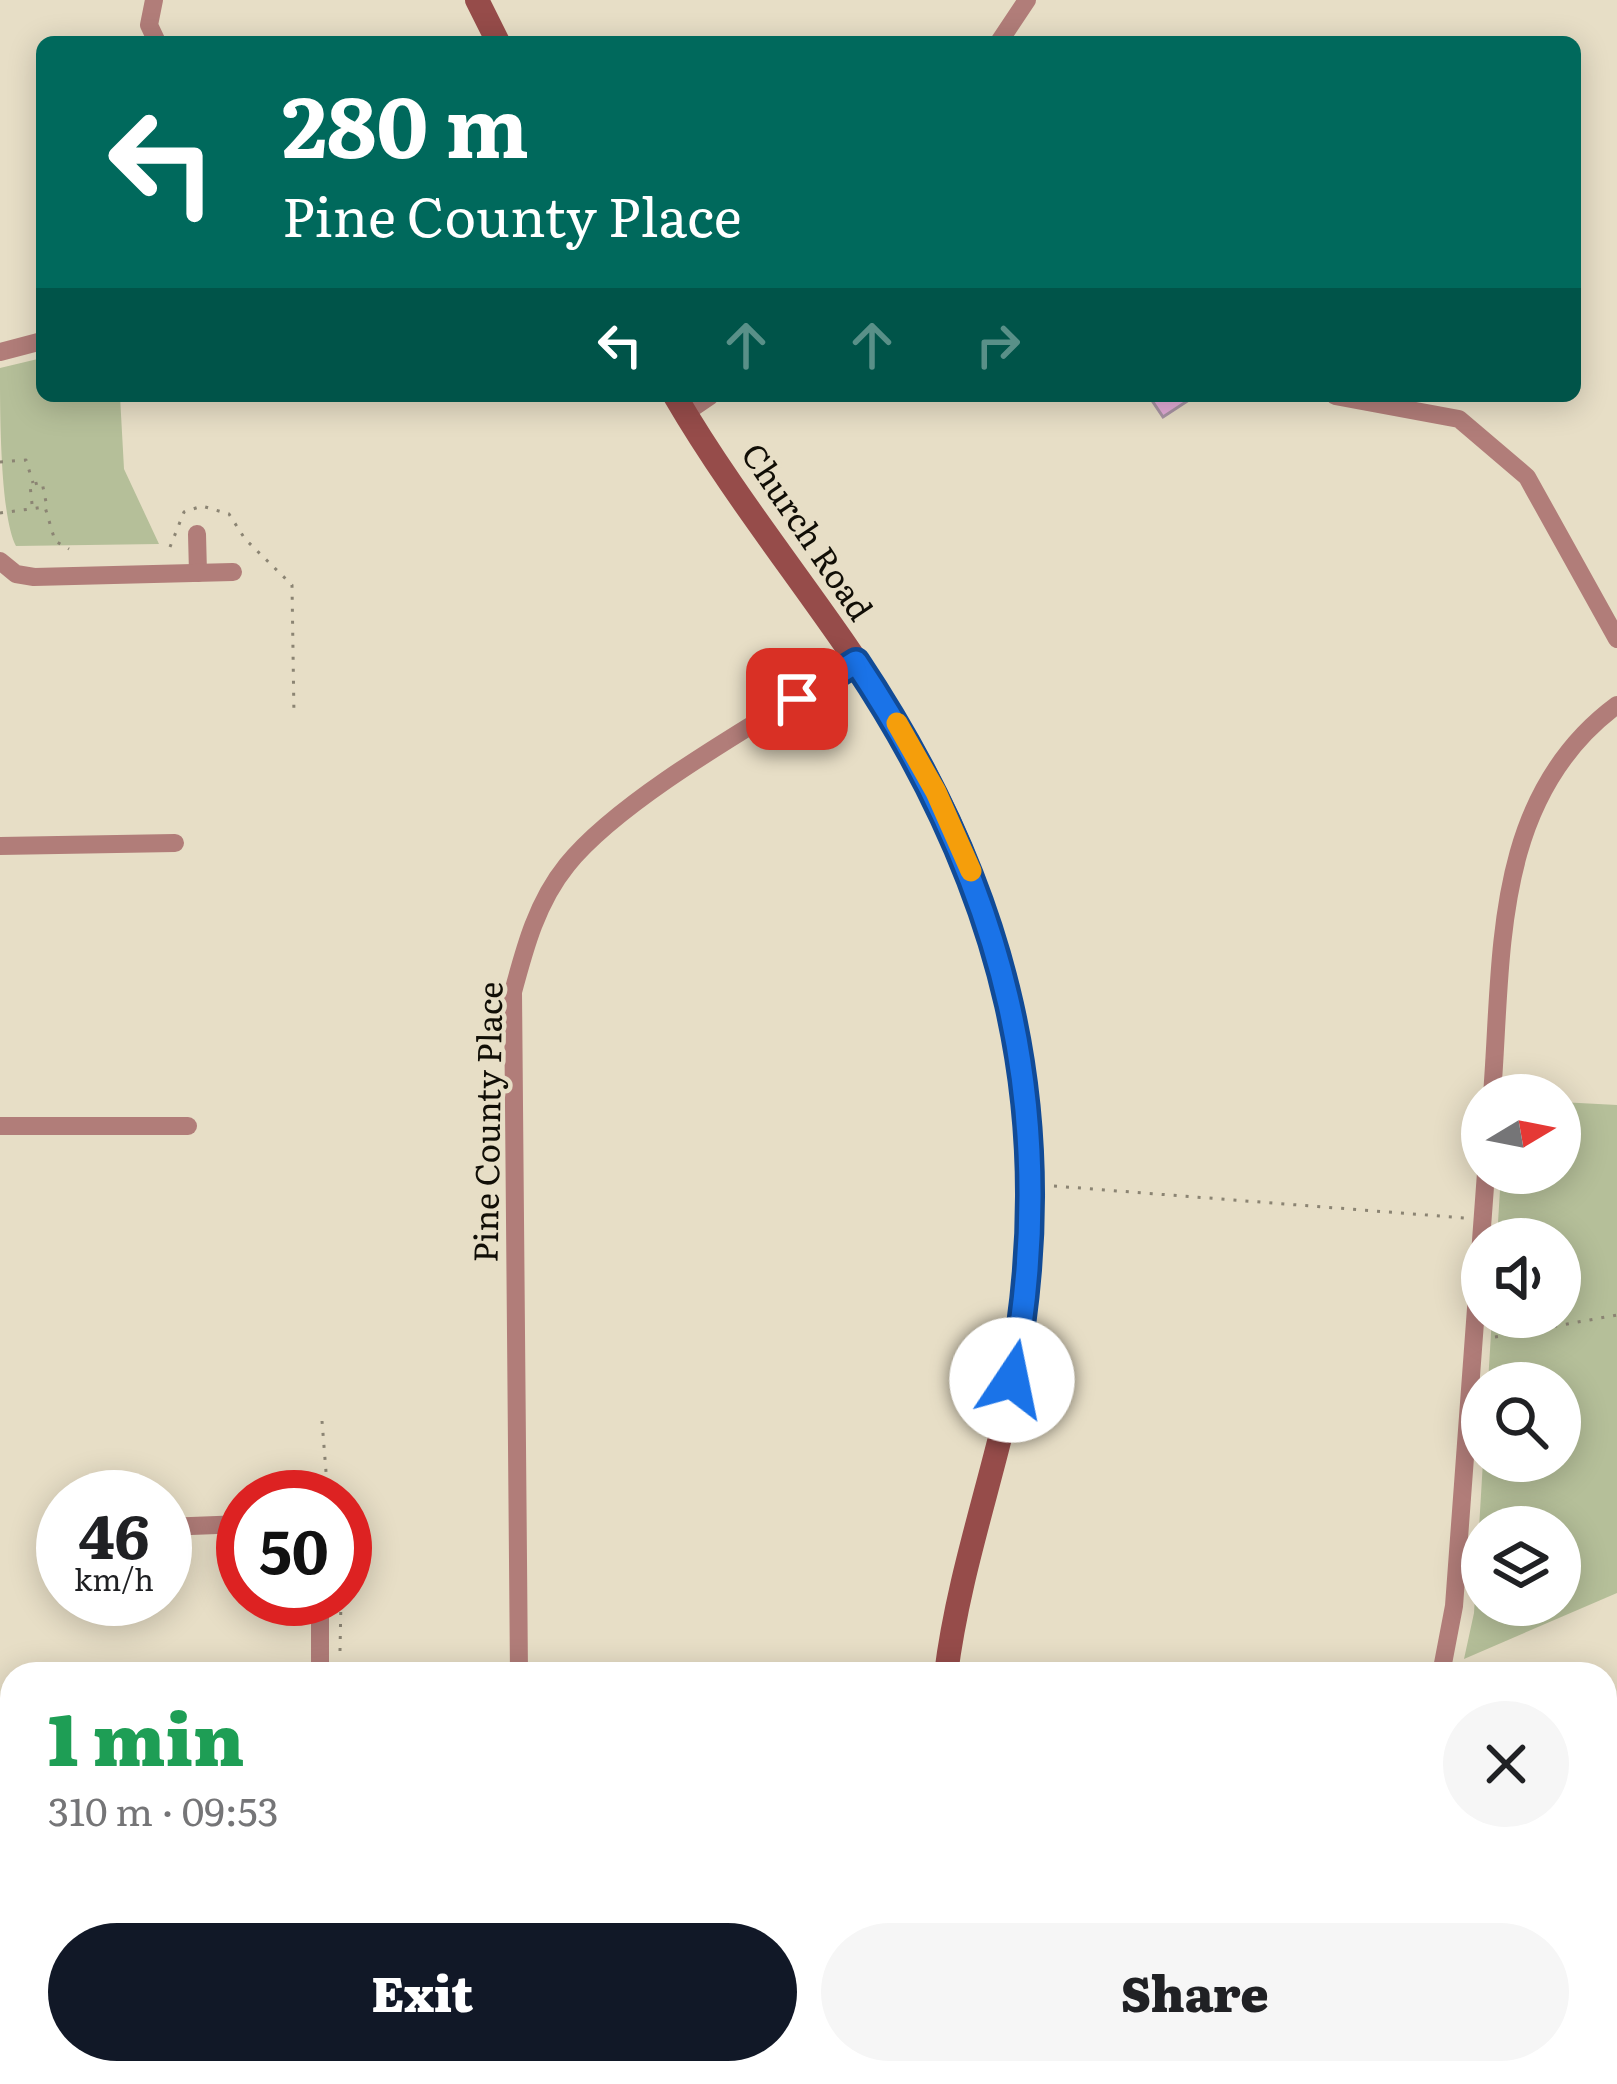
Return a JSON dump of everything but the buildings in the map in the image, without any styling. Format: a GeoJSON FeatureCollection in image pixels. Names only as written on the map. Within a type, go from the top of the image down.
{"type":"FeatureCollection","features":[{"type":"Feature","properties":{"kind":"main road"},"geometry":{"type":"LineString","coordinates":[[477,0],[495,36]]}},
{"type":"Feature","properties":{"kind":"main road","name":"Church Road"},"geometry":{"type":"LineString","coordinates":[[680,405],[856,662],[936,792],[986,910],[1016,1028],[1030,1133],[1031,1249],[1023,1323],[949,1662]]}},
{"type":"Feature","properties":{"kind":"street"},"geometry":{"type":"LineString","coordinates":[[154,0],[149,25],[154,36]]}},
{"type":"Feature","properties":{"kind":"street"},"geometry":{"type":"LineString","coordinates":[[1003,36],[1026,0]]}},
{"type":"Feature","properties":{"kind":"street"},"geometry":{"type":"LineString","coordinates":[[0,352],[36,343]]}},
{"type":"Feature","properties":{"kind":"street"},"geometry":{"type":"LineString","coordinates":[[1367,402],[1459,419],[1527,477],[1617,638]]}},
{"type":"Feature","properties":{"kind":"street"},"geometry":{"type":"LineString","coordinates":[[197,533],[198,573]]}},
{"type":"Feature","properties":{"kind":"street"},"geometry":{"type":"LineString","coordinates":[[0,561],[16,574],[34,577],[233,572]]}},
{"type":"Feature","properties":{"kind":"street","name":"Pine County Place"},"geometry":{"type":"LineString","coordinates":[[519,1662],[513,992],[531,924],[567,865],[622,813],[856,662]]}},
{"type":"Feature","properties":{"kind":"street"},"geometry":{"type":"LineString","coordinates":[[1494,1074],[1506,906],[1520,835],[1560,761],[1617,705]]}},
{"type":"Feature","properties":{"kind":"street"},"geometry":{"type":"LineString","coordinates":[[0,846],[175,844]]}},
{"type":"Feature","properties":{"kind":"street"},"geometry":{"type":"LineString","coordinates":[[0,1126],[188,1126]]}},
{"type":"Feature","properties":{"kind":"street"},"geometry":{"type":"LineString","coordinates":[[1444,1662],[1454,1606],[1474,1340]]}},
{"type":"Feature","properties":{"kind":"street"},"geometry":{"type":"LineString","coordinates":[[320,1626],[320,1662]]}},
{"type":"Feature","properties":{"kind":"path"},"geometry":{"type":"LineString","coordinates":[[0,462],[26,460],[34,484],[32,506]]}},
{"type":"Feature","properties":{"kind":"path"},"geometry":{"type":"LineString","coordinates":[[34,484],[42,482],[55,541],[69,549]]}},
{"type":"Feature","properties":{"kind":"path"},"geometry":{"type":"LineString","coordinates":[[0,513],[32,506],[48,512]]}},
{"type":"Feature","properties":{"kind":"path"},"geometry":{"type":"LineString","coordinates":[[170,548],[184,512],[202,506],[216,508],[230,514],[245,538],[288,580],[294,599],[294,716]]}},
{"type":"Feature","properties":{"kind":"path"},"geometry":{"type":"LineString","coordinates":[[1054,1186],[1470,1218]]}},
{"type":"Feature","properties":{"kind":"path"},"geometry":{"type":"LineString","coordinates":[[1474,1340],[1617,1315]]}},
{"type":"Feature","properties":{"kind":"path"},"geometry":{"type":"LineString","coordinates":[[322,1421],[326,1470]]}},
{"type":"Feature","properties":{"kind":"path"},"geometry":{"type":"LineString","coordinates":[[340,1655],[341,1626]]}},
{"type":"Feature","properties":{"kind":"green space"},"geometry":{"type":"Polygon","coordinates":[[[36,359],[36,402],[120,402],[124,469],[159,544],[16,546],[4,488],[0,368],[36,359]]]}},
{"type":"Feature","properties":{"kind":"green space"},"geometry":{"type":"Polygon","coordinates":[[[1581,1103],[1617,1105],[1617,1593],[1581,1609],[1581,1506],[1480,1506],[1482,1482],[1581,1482],[1581,1362],[1489,1362],[1491,1338],[1581,1338],[1581,1218],[1498,1218],[1500,1194],[1581,1194],[1581,1103]]]}},
{"type":"Feature","properties":{"kind":"green space"},"geometry":{"type":"Polygon","coordinates":[[[1471,1626],[1540,1626],[1464,1659],[1471,1626]]]}},
{"type":"Feature","properties":{"kind":"slow traffic"},"geometry":{"type":"LineString","coordinates":[[897,723],[936,792],[971,871]]}},
{"type":"Feature","properties":{"kind":"route"},"geometry":{"type":"LineString","coordinates":[[797,699],[856,662],[936,792],[986,910],[1016,1028],[1033,1185],[1031,1249],[1012,1380]]}}]}
